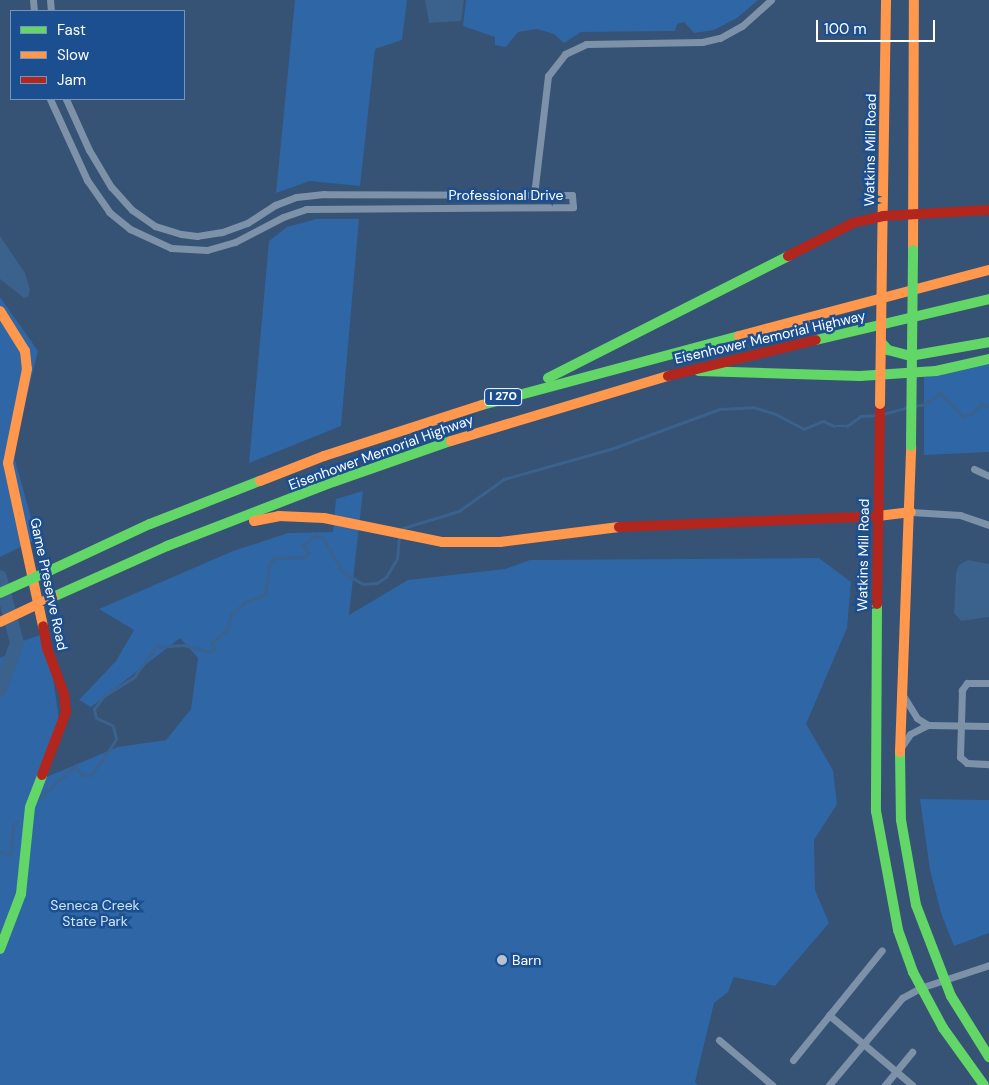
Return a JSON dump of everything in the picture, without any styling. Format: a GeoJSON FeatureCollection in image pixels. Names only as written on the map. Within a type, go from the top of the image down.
{"type":"FeatureCollection","features":[{"type":"Feature","properties":{"kind":"main road","name":"Watkins Mill Road"},"geometry":{"type":"LineString","coordinates":[[886,0],[878,478],[876,811],[898,930],[920,988],[943,1028],[984,1085]]}},
{"type":"Feature","properties":{"kind":"main road"},"geometry":{"type":"LineString","coordinates":[[914,0],[913,250],[910,356],[911,512],[900,749],[902,820],[910,879],[921,921],[943,980],[989,1057]]}},
{"type":"Feature","properties":{"kind":"main road"},"geometry":{"type":"LineString","coordinates":[[512,395],[853,224],[883,216],[989,210]]}},
{"type":"Feature","properties":{"kind":"main road","name":"I 270"},"geometry":{"type":"LineString","coordinates":[[973,274],[989,264]]}},
{"type":"Feature","properties":{"kind":"main road","name":"I 270"},"geometry":{"type":"LineString","coordinates":[[0,593],[150,524],[324,456],[512,395],[989,270]]}},
{"type":"Feature","properties":{"kind":"main road","name":"Eisenhower Memorial Highway"},"geometry":{"type":"LineString","coordinates":[[0,622],[166,546],[222,527],[333,482],[484,430],[688,370],[989,300]]}},
{"type":"Feature","properties":{"kind":"main road","name":"Game Preserve Road"},"geometry":{"type":"LineString","coordinates":[[0,311],[25,351],[27,369],[8,463],[30,554],[47,648],[64,694],[66,712],[30,807],[21,894],[0,949]]}},
{"type":"Feature","properties":{"kind":"main road"},"geometry":{"type":"LineString","coordinates":[[881,342],[888,350],[910,356],[922,356],[989,342]]}},
{"type":"Feature","properties":{"kind":"main road"},"geometry":{"type":"LineString","coordinates":[[688,370],[860,376],[936,371],[989,359]]}},
{"type":"Feature","properties":{"kind":"main road"},"geometry":{"type":"LineString","coordinates":[[222,527],[279,516],[324,518],[442,542],[500,542],[579,530],[678,522],[878,516],[911,512]]}},
{"type":"Feature","properties":{"kind":"street"},"geometry":{"type":"LineString","coordinates":[[534,195],[548,76],[565,54],[586,44],[702,42],[720,38],[742,26],[771,0]]}},
{"type":"Feature","properties":{"kind":"street","name":"Professional Drive"},"geometry":{"type":"LineString","coordinates":[[50,100],[83,172],[109,212],[130,229],[157,243],[187,251],[207,250],[235,242],[283,216],[306,209],[573,207],[572,195],[296,197],[237,227],[197,236],[181,234],[155,226],[132,210],[111,187],[88,150],[66,100]]}},
{"type":"Feature","properties":{"kind":"street"},"geometry":{"type":"LineString","coordinates":[[974,469],[986,475],[987,465]]}},
{"type":"Feature","properties":{"kind":"street"},"geometry":{"type":"LineString","coordinates":[[911,512],[960,515],[989,525]]}},
{"type":"Feature","properties":{"kind":"street"},"geometry":{"type":"LineString","coordinates":[[989,683],[970,682],[963,687],[961,725],[961,760],[967,763],[989,764]]}},
{"type":"Feature","properties":{"kind":"street"},"geometry":{"type":"LineString","coordinates":[[902,696],[917,718],[928,725]]}},
{"type":"Feature","properties":{"kind":"street"},"geometry":{"type":"LineString","coordinates":[[900,749],[910,734],[928,725],[989,726]]}},
{"type":"Feature","properties":{"kind":"street"},"geometry":{"type":"LineString","coordinates":[[793,1060],[882,950]]}},
{"type":"Feature","properties":{"kind":"street"},"geometry":{"type":"LineString","coordinates":[[829,1085],[895,1004],[920,988],[989,965]]}},
{"type":"Feature","properties":{"kind":"street"},"geometry":{"type":"LineString","coordinates":[[829,1015],[864,1042],[912,1085]]}},
{"type":"Feature","properties":{"kind":"street"},"geometry":{"type":"LineString","coordinates":[[719,1040],[772,1085]]}},
{"type":"Feature","properties":{"kind":"street"},"geometry":{"type":"LineString","coordinates":[[885,1085],[912,1052]]}},
{"type":"Feature","properties":{"kind":"green space"},"geometry":{"type":"Polygon","coordinates":[[[295,0],[407,0],[402,40],[375,49],[360,186],[310,181],[276,193],[295,0]]]}},
{"type":"Feature","properties":{"kind":"green space"},"geometry":{"type":"Polygon","coordinates":[[[466,0],[758,0],[737,18],[714,30],[694,33],[684,22],[677,24],[675,31],[581,32],[564,43],[554,34],[537,29],[518,32],[506,47],[495,45],[495,37],[463,26],[466,0]]]}},
{"type":"Feature","properties":{"kind":"green space"},"geometry":{"type":"Polygon","coordinates":[[[316,219],[359,219],[341,426],[249,463],[269,241],[287,227],[316,219]]]}},
{"type":"Feature","properties":{"kind":"green space"},"geometry":{"type":"Polygon","coordinates":[[[0,297],[38,351],[13,453],[37,539],[0,557],[0,297]]]}},
{"type":"Feature","properties":{"kind":"green space"},"geometry":{"type":"Polygon","coordinates":[[[989,363],[989,452],[924,455],[924,377],[989,363]]]}},
{"type":"Feature","properties":{"kind":"green space","name":"Seneca Creek State Park"},"geometry":{"type":"Polygon","coordinates":[[[363,491],[349,615],[408,580],[505,569],[530,560],[819,558],[851,582],[847,628],[806,724],[833,770],[837,804],[814,840],[815,890],[829,923],[775,986],[734,977],[728,992],[714,1003],[695,1082],[698,1085],[0,1085],[0,658],[14,652],[17,643],[40,635],[52,671],[59,719],[37,781],[118,747],[166,740],[191,709],[198,658],[180,638],[91,707],[79,700],[116,661],[134,630],[99,609],[233,551],[288,533],[333,532],[336,499],[363,491]]]}},
{"type":"Feature","properties":{"kind":"green space"},"geometry":{"type":"Polygon","coordinates":[[[920,799],[989,800],[989,933],[954,946],[941,913],[930,870],[920,799]]]}},
{"type":"Feature","properties":{"kind":"shaded area"},"geometry":{"type":"Polygon","coordinates":[[[425,0],[464,0],[461,21],[429,23],[425,0]]]}},
{"type":"Feature","properties":{"kind":"shaded area"},"geometry":{"type":"Polygon","coordinates":[[[0,236],[25,273],[30,290],[28,297],[24,298],[0,279],[0,236]]]}},
{"type":"Feature","properties":{"kind":"shaded area"},"geometry":{"type":"Polygon","coordinates":[[[968,560],[989,564],[989,617],[961,621],[954,613],[956,573],[959,565],[968,560]]]}},
{"type":"Feature","properties":{"kind":"waterway"},"geometry":{"type":"LineString","coordinates":[[914,406],[926,404],[940,393],[963,416],[972,414],[982,404],[989,407]]}},
{"type":"Feature","properties":{"kind":"waterway"},"geometry":{"type":"LineString","coordinates":[[403,528],[459,511],[504,479],[611,449],[720,409],[753,407],[776,414],[804,429],[823,421],[834,426],[847,426],[861,416],[878,415]]}},
{"type":"Feature","properties":{"kind":"waterway"},"geometry":{"type":"LineString","coordinates":[[883,414],[909,407]]}},
{"type":"Feature","properties":{"kind":"waterway"},"geometry":{"type":"LineString","coordinates":[[38,799],[75,766],[82,774],[91,775],[110,749],[116,739],[113,726],[96,718],[94,709],[104,696],[134,677],[156,647],[183,645],[211,652],[215,649],[212,643],[227,630],[231,615],[244,603],[265,594],[269,565],[274,558],[305,557],[308,553],[303,546],[314,535],[323,537],[343,572],[363,584],[377,583],[386,577],[397,559],[399,538]]}},
{"type":"Feature","properties":{"kind":"waterway"},"geometry":{"type":"LineString","coordinates":[[0,577],[17,643],[0,690]]}},
{"type":"Feature","properties":{"kind":"waterway"},"geometry":{"type":"LineString","coordinates":[[0,852],[11,855],[13,826],[17,821]]}},
{"type":"Feature","properties":{"kind":"traffic: fast"},"geometry":{"type":"LineString","coordinates":[[911,446],[913,250]]}},
{"type":"Feature","properties":{"kind":"traffic: fast"},"geometry":{"type":"LineString","coordinates":[[548,378],[788,256]]}},
{"type":"Feature","properties":{"kind":"traffic: fast"},"geometry":{"type":"LineString","coordinates":[[816,340],[989,299]]}},
{"type":"Feature","properties":{"kind":"traffic: fast"},"geometry":{"type":"LineString","coordinates":[[482,405],[739,336]]}},
{"type":"Feature","properties":{"kind":"traffic: fast"},"geometry":{"type":"LineString","coordinates":[[881,342],[888,350],[910,356],[989,342]]}},
{"type":"Feature","properties":{"kind":"traffic: fast"},"geometry":{"type":"LineString","coordinates":[[699,371],[860,376],[936,371],[989,359]]}},
{"type":"Feature","properties":{"kind":"traffic: fast"},"geometry":{"type":"LineString","coordinates":[[53,597],[167,546],[333,482],[451,441]]}},
{"type":"Feature","properties":{"kind":"traffic: fast"},"geometry":{"type":"LineString","coordinates":[[49,571],[150,524],[260,481]]}},
{"type":"Feature","properties":{"kind":"traffic: fast"},"geometry":{"type":"LineString","coordinates":[[0,593],[49,571]]}},
{"type":"Feature","properties":{"kind":"traffic: fast"},"geometry":{"type":"LineString","coordinates":[[877,604],[876,811],[898,930],[913,972],[943,1028],[984,1085]]}},
{"type":"Feature","properties":{"kind":"traffic: fast"},"geometry":{"type":"LineString","coordinates":[[900,752],[901,820],[916,905],[951,996],[989,1057]]}},
{"type":"Feature","properties":{"kind":"traffic: fast"},"geometry":{"type":"LineString","coordinates":[[0,949],[21,894],[30,807],[42,775]]}},
{"type":"Feature","properties":{"kind":"traffic: slow"},"geometry":{"type":"LineString","coordinates":[[882,257],[886,0]]}},
{"type":"Feature","properties":{"kind":"traffic: slow"},"geometry":{"type":"LineString","coordinates":[[913,250],[914,0]]}},
{"type":"Feature","properties":{"kind":"traffic: slow"},"geometry":{"type":"LineString","coordinates":[[880,404],[882,257]]}},
{"type":"Feature","properties":{"kind":"traffic: slow"},"geometry":{"type":"LineString","coordinates":[[739,336],[989,270]]}},
{"type":"Feature","properties":{"kind":"traffic: slow"},"geometry":{"type":"LineString","coordinates":[[0,311],[25,351],[27,369],[8,463],[43,626]]}},
{"type":"Feature","properties":{"kind":"traffic: slow"},"geometry":{"type":"LineString","coordinates":[[451,441],[668,376]]}},
{"type":"Feature","properties":{"kind":"traffic: slow"},"geometry":{"type":"LineString","coordinates":[[260,481],[324,456],[482,405]]}},
{"type":"Feature","properties":{"kind":"traffic: slow"},"geometry":{"type":"LineString","coordinates":[[900,752],[911,446]]}},
{"type":"Feature","properties":{"kind":"traffic: slow"},"geometry":{"type":"LineString","coordinates":[[878,516],[911,512]]}},
{"type":"Feature","properties":{"kind":"traffic: slow"},"geometry":{"type":"LineString","coordinates":[[254,521],[279,516],[324,518],[442,542],[500,542],[619,527]]}},
{"type":"Feature","properties":{"kind":"traffic: slow"},"geometry":{"type":"LineString","coordinates":[[0,622],[53,597]]}},
{"type":"Feature","properties":{"kind":"traffic: jam"},"geometry":{"type":"LineString","coordinates":[[788,256],[853,223],[883,216],[989,210]]}},
{"type":"Feature","properties":{"kind":"traffic: jam"},"geometry":{"type":"LineString","coordinates":[[668,376],[816,340]]}},
{"type":"Feature","properties":{"kind":"traffic: jam"},"geometry":{"type":"LineString","coordinates":[[877,604],[880,404]]}},
{"type":"Feature","properties":{"kind":"traffic: jam"},"geometry":{"type":"LineString","coordinates":[[619,527],[878,516]]}},
{"type":"Feature","properties":{"kind":"traffic: jam"},"geometry":{"type":"LineString","coordinates":[[42,775],[66,712],[64,694],[47,648],[43,626]]}},
{"type":"Feature","properties":{"kind":"place","name":"Barn"},"geometry":{"type":"Point","coordinates":[502,960]}}]}
